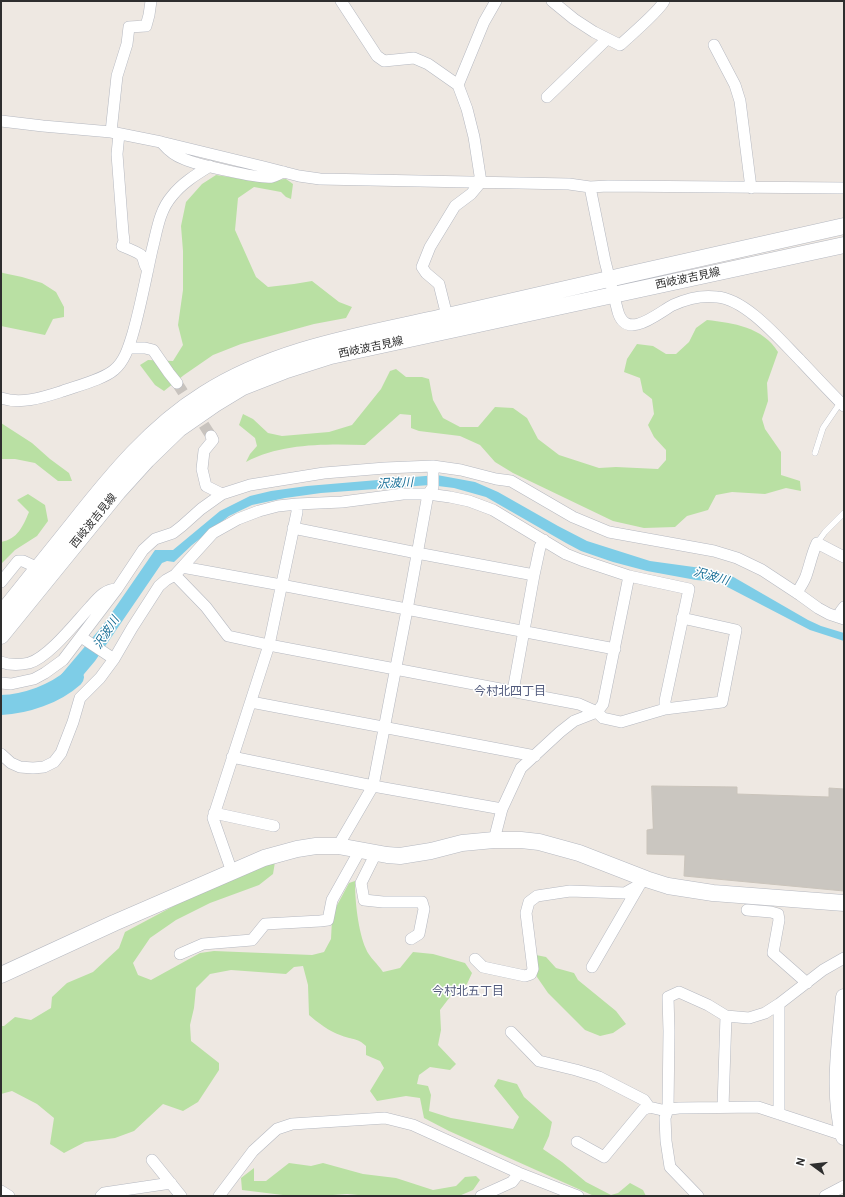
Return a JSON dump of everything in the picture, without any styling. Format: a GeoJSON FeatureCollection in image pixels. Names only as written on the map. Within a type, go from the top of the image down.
{"type":"FeatureCollection","features":[{"type":"Feature","properties":{"kind":"main road","name":"西岐波吉見線"},"geometry":{"type":"LineString","coordinates":[[1,614],[92,500],[152,434],[178,412],[204,394],[244,371],[279,357],[326,343],[844,226]]}},
{"type":"Feature","properties":{"kind":"main road","name":"西岐波吉見線"},"geometry":{"type":"LineString","coordinates":[[1,636],[118,492],[147,460],[179,430],[216,404],[244,387],[284,371],[331,356],[614,296],[844,245]]}},
{"type":"Feature","properties":{"kind":"main road"},"geometry":{"type":"LineString","coordinates":[[1,975],[114,923],[264,858],[297,849],[316,846],[338,846],[400,856],[462,844],[494,840],[521,840],[539,842],[579,853],[642,882],[689,890],[844,904]]}},
{"type":"Feature","properties":{"kind":"main road"},"geometry":{"type":"LineString","coordinates":[[844,997],[838,1064],[838,1104],[844,1136]]}},
{"type":"Feature","properties":{"kind":"street"},"geometry":{"type":"LineString","coordinates":[[148,270],[144,266],[141,255],[122,246],[124,241],[117,142],[115,133],[117,76],[129,27],[146,26],[151,1]]}},
{"type":"Feature","properties":{"kind":"street"},"geometry":{"type":"LineString","coordinates":[[341,1],[376,56],[384,61],[414,58],[428,64],[458,85],[467,109],[474,137],[480,182],[471,194],[455,206],[430,247],[422,267],[426,273],[439,284],[447,316]]}},
{"type":"Feature","properties":{"kind":"street"},"geometry":{"type":"LineString","coordinates":[[458,85],[484,22],[496,1]]}},
{"type":"Feature","properties":{"kind":"street"},"geometry":{"type":"LineString","coordinates":[[552,1],[574,19],[594,32],[620,45],[657,10],[664,1]]}},
{"type":"Feature","properties":{"kind":"street"},"geometry":{"type":"LineString","coordinates":[[546,97],[607,39]]}},
{"type":"Feature","properties":{"kind":"street"},"geometry":{"type":"LineString","coordinates":[[714,45],[735,85],[740,101],[751,188]]}},
{"type":"Feature","properties":{"kind":"street"},"geometry":{"type":"LineString","coordinates":[[1,121],[115,133],[161,142],[320,180],[569,184],[590,187],[844,188]]}},
{"type":"Feature","properties":{"kind":"street"},"geometry":{"type":"LineString","coordinates":[[161,142],[168,150],[183,159],[210,166],[261,177],[272,177],[284,172]]}},
{"type":"Feature","properties":{"kind":"street"},"geometry":{"type":"LineString","coordinates":[[1,398],[22,401],[48,396],[102,377],[114,370],[124,359],[138,315],[159,222],[165,206],[172,196],[196,174],[210,166]]}},
{"type":"Feature","properties":{"kind":"street"},"geometry":{"type":"LineString","coordinates":[[590,187],[605,261],[619,316],[624,322],[632,325],[641,324],[677,303],[710,296],[722,297],[735,302],[769,328],[842,405]]}},
{"type":"Feature","properties":{"kind":"street"},"geometry":{"type":"LineString","coordinates":[[128,348],[145,348],[153,350],[177,383]]}},
{"type":"Feature","properties":{"kind":"street"},"geometry":{"type":"LineString","coordinates":[[211,436],[213,440],[204,451],[202,469],[206,486],[222,494]]}},
{"type":"Feature","properties":{"kind":"street"},"geometry":{"type":"LineString","coordinates":[[1,683],[11,684],[34,679],[63,660],[83,638],[143,550],[155,539],[172,533],[182,526],[210,502],[222,494],[250,485],[324,473],[384,468],[433,468],[461,470],[496,479],[511,481],[572,517],[609,532],[714,551],[737,558],[762,570],[818,608],[841,618],[841,611],[844,606]]}},
{"type":"Feature","properties":{"kind":"street"},"geometry":{"type":"LineString","coordinates":[[338,846],[373,786],[430,491],[433,468]]}},
{"type":"Feature","properties":{"kind":"street"},"geometry":{"type":"LineString","coordinates":[[1,754],[11,763],[20,767],[33,768],[54,762],[61,753],[80,698],[100,678],[159,586],[178,571],[213,533],[238,519],[278,506],[342,502],[430,491],[493,510],[566,554],[581,560],[629,576],[689,588],[665,701],[665,710]]}},
{"type":"Feature","properties":{"kind":"street"},"geometry":{"type":"LineString","coordinates":[[232,872],[213,818],[269,645],[297,504]]}},
{"type":"Feature","properties":{"kind":"street"},"geometry":{"type":"LineString","coordinates":[[293,528],[534,575]]}},
{"type":"Feature","properties":{"kind":"street"},"geometry":{"type":"LineString","coordinates":[[513,691],[534,575],[540,547],[544,540]]}},
{"type":"Feature","properties":{"kind":"street"},"geometry":{"type":"LineString","coordinates":[[797,593],[806,575],[817,543],[844,556]]}},
{"type":"Feature","properties":{"kind":"street"},"geometry":{"type":"LineString","coordinates":[[1,582],[18,561],[23,561],[38,568]]}},
{"type":"Feature","properties":{"kind":"street"},"geometry":{"type":"LineString","coordinates":[[178,571],[281,585],[615,650]]}},
{"type":"Feature","properties":{"kind":"street"},"geometry":{"type":"LineString","coordinates":[[178,571],[228,636],[579,704],[597,712],[603,718],[621,722],[665,710],[722,702],[736,630],[682,618]]}},
{"type":"Feature","properties":{"kind":"street"},"geometry":{"type":"LineString","coordinates":[[494,840],[502,809],[521,768],[574,721],[597,712],[603,704],[629,576]]}},
{"type":"Feature","properties":{"kind":"street"},"geometry":{"type":"LineString","coordinates":[[1,662],[16,664],[29,663],[38,658],[48,651],[62,637],[98,598],[110,589],[117,589]]}},
{"type":"Feature","properties":{"kind":"street"},"geometry":{"type":"LineString","coordinates":[[83,638],[113,658]]}},
{"type":"Feature","properties":{"kind":"street"},"geometry":{"type":"LineString","coordinates":[[251,702],[535,756]]}},
{"type":"Feature","properties":{"kind":"street"},"geometry":{"type":"LineString","coordinates":[[232,757],[373,786],[502,809]]}},
{"type":"Feature","properties":{"kind":"street"},"geometry":{"type":"LineString","coordinates":[[214,813],[274,826]]}},
{"type":"Feature","properties":{"kind":"street"},"geometry":{"type":"LineString","coordinates":[[180,954],[203,944],[252,940],[265,924],[328,920],[332,900],[360,850]]}},
{"type":"Feature","properties":{"kind":"street"},"geometry":{"type":"LineString","coordinates":[[376,853],[361,883],[364,900],[383,902],[422,902],[424,909],[419,934],[411,939]]}},
{"type":"Feature","properties":{"kind":"street"},"geometry":{"type":"LineString","coordinates":[[475,959],[483,967],[525,976],[531,974],[533,969],[526,912],[529,902],[537,896],[570,891],[625,893],[642,882]]}},
{"type":"Feature","properties":{"kind":"street"},"geometry":{"type":"LineString","coordinates":[[592,967],[642,882]]}},
{"type":"Feature","properties":{"kind":"street"},"geometry":{"type":"LineString","coordinates":[[747,910],[778,914],[779,920],[773,953],[807,983]]}},
{"type":"Feature","properties":{"kind":"street"},"geometry":{"type":"LineString","coordinates":[[698,1196],[670,1167],[666,1141],[666,1118],[668,1110],[668,997],[678,992],[708,1005],[726,1016],[749,1018],[765,1013],[823,970],[844,958]]}},
{"type":"Feature","properties":{"kind":"street"},"geometry":{"type":"LineString","coordinates":[[779,1004],[779,1114]]}},
{"type":"Feature","properties":{"kind":"street"},"geometry":{"type":"LineString","coordinates":[[723,1107],[726,1016]]}},
{"type":"Feature","properties":{"kind":"street"},"geometry":{"type":"LineString","coordinates":[[511,1032],[539,1061],[599,1077],[644,1100],[649,1107]]}},
{"type":"Feature","properties":{"kind":"street"},"geometry":{"type":"LineString","coordinates":[[577,1142],[604,1157],[643,1110],[649,1107],[668,1110],[679,1108],[758,1107],[844,1136]]}},
{"type":"Feature","properties":{"kind":"street"},"geometry":{"type":"LineString","coordinates":[[224,1195],[254,1151],[268,1136],[277,1130],[292,1124],[385,1118],[413,1125],[520,1173],[578,1196]]}},
{"type":"Feature","properties":{"kind":"street"},"geometry":{"type":"LineString","coordinates":[[152,1160],[181,1196]]}},
{"type":"Feature","properties":{"kind":"street"},"geometry":{"type":"LineString","coordinates":[[481,1196],[512,1182],[520,1173]]}},
{"type":"Feature","properties":{"kind":"street"},"geometry":{"type":"LineString","coordinates":[[101,1196],[104,1193],[171,1184]]}},
{"type":"Feature","properties":{"kind":"street"},"geometry":{"type":"LineString","coordinates":[[825,1196],[844,1186]]}},
{"type":"Feature","properties":{"kind":"street"},"geometry":{"type":"LineString","coordinates":[[1,1191],[9,1196]]}},
{"type":"Feature","properties":{"kind":"lane"},"geometry":{"type":"LineString","coordinates":[[815,453],[823,428],[842,405]]}},
{"type":"Feature","properties":{"kind":"lane"},"geometry":{"type":"LineString","coordinates":[[817,543],[825,532],[844,513]]}},
{"type":"Feature","properties":{"kind":"green space"},"geometry":{"type":"Polygon","coordinates":[[[216,175],[256,181],[286,179],[293,184],[291,199],[286,197],[281,192],[254,187],[238,198],[235,230],[256,277],[268,287],[312,281],[339,302],[352,307],[346,318],[314,324],[241,344],[213,355],[164,391],[155,385],[140,365],[148,360],[173,361],[183,345],[178,325],[183,290],[183,251],[181,226],[186,202],[202,184],[216,175]]]}},
{"type":"Feature","properties":{"kind":"green space"},"geometry":{"type":"Polygon","coordinates":[[[1,272],[42,283],[56,292],[64,307],[64,317],[53,319],[45,335],[1,326],[1,272]]]}},
{"type":"Feature","properties":{"kind":"green space"},"geometry":{"type":"Polygon","coordinates":[[[707,320],[737,325],[756,332],[772,344],[778,352],[767,383],[768,401],[762,419],[765,429],[781,452],[781,475],[800,481],[801,491],[786,488],[765,494],[732,492],[716,495],[708,510],[687,516],[675,527],[644,528],[613,521],[513,473],[495,462],[480,445],[460,436],[419,431],[411,428],[411,415],[400,414],[365,445],[320,445],[289,448],[274,451],[246,462],[250,454],[257,446],[255,438],[239,425],[243,414],[253,419],[268,433],[282,436],[329,432],[352,425],[381,389],[390,371],[396,369],[406,377],[422,377],[429,379],[433,400],[443,418],[460,427],[478,427],[495,407],[513,408],[527,418],[538,439],[559,455],[599,468],[616,467],[658,469],[666,460],[666,450],[654,437],[648,425],[654,414],[652,399],[643,392],[640,378],[624,372],[627,359],[637,344],[653,346],[666,354],[676,354],[689,342],[696,328],[707,320]]]}},
{"type":"Feature","properties":{"kind":"green space"},"geometry":{"type":"Polygon","coordinates":[[[1,423],[32,443],[69,473],[72,481],[58,481],[35,463],[15,459],[1,459],[1,423]]]}},
{"type":"Feature","properties":{"kind":"green space"},"geometry":{"type":"Polygon","coordinates":[[[28,494],[45,505],[48,521],[37,536],[15,550],[1,564],[1,542],[16,535],[22,527],[29,512],[17,500],[28,494]]]}},
{"type":"Feature","properties":{"kind":"green space"},"geometry":{"type":"Polygon","coordinates":[[[275,862],[273,874],[259,885],[210,903],[176,920],[150,938],[133,963],[138,975],[151,980],[200,953],[214,951],[312,955],[324,952],[331,939],[332,919],[335,909],[349,883],[355,881],[358,916],[363,942],[369,955],[383,972],[400,968],[413,952],[433,954],[465,963],[472,973],[467,984],[453,993],[440,1010],[441,1030],[438,1045],[456,1064],[450,1070],[430,1067],[419,1075],[417,1084],[428,1086],[431,1095],[429,1111],[451,1118],[513,1129],[519,1117],[494,1086],[498,1079],[517,1084],[524,1097],[552,1122],[549,1136],[543,1149],[562,1162],[586,1182],[611,1195],[618,1193],[630,1183],[643,1190],[646,1196],[594,1196],[449,1131],[424,1118],[420,1098],[406,1096],[377,1101],[370,1091],[384,1068],[380,1061],[366,1055],[366,1046],[363,1043],[332,1032],[309,1015],[308,985],[303,966],[294,967],[286,974],[231,970],[210,974],[196,988],[194,1008],[190,1025],[191,1041],[219,1063],[219,1070],[198,1102],[183,1111],[163,1104],[134,1131],[115,1138],[85,1142],[64,1153],[50,1144],[54,1118],[37,1104],[12,1091],[1,1094],[1,1026],[4,1026],[15,1017],[31,1020],[51,1008],[52,997],[67,983],[93,972],[119,948],[125,932],[185,900],[275,862]]]}},
{"type":"Feature","properties":{"kind":"green space"},"geometry":{"type":"Polygon","coordinates":[[[536,955],[546,957],[556,968],[574,973],[578,980],[616,1011],[626,1024],[613,1033],[600,1036],[585,1030],[548,993],[537,977],[536,955]]]}},
{"type":"Feature","properties":{"kind":"green space"},"geometry":{"type":"Polygon","coordinates":[[[289,1163],[311,1166],[323,1163],[363,1174],[396,1178],[433,1190],[456,1186],[465,1177],[476,1176],[480,1180],[473,1190],[459,1196],[369,1196],[347,1194],[291,1196],[242,1190],[241,1178],[254,1168],[254,1181],[266,1181],[289,1163]]]}},
{"type":"Feature","properties":{"kind":"water"},"geometry":{"type":"Polygon","coordinates":[[[437,475],[475,482],[498,492],[587,541],[650,561],[701,568],[730,575],[808,620],[821,626],[844,633],[844,641],[810,630],[712,579],[708,581],[696,580],[647,571],[613,562],[581,551],[486,497],[454,488],[430,485],[321,493],[285,498],[252,505],[229,516],[192,545],[174,562],[167,561],[162,563],[95,661],[79,680],[52,693],[60,676],[104,624],[155,550],[173,550],[220,511],[250,496],[271,491],[307,486],[437,475]]]}},
{"type":"Feature","properties":{"kind":"building"},"geometry":{"type":"Polygon","coordinates":[[[652,786],[737,787],[737,794],[829,797],[829,788],[844,789],[844,891],[684,876],[685,855],[647,854],[647,830],[653,829],[652,786]]]}},
{"type":"Feature","properties":{"kind":"waterway","name":"沢波川"},"geometry":{"type":"LineString","coordinates":[[1,705],[20,703],[40,697],[58,688],[74,677]]}},
{"type":"Feature","properties":{"kind":"tunnel"},"geometry":{"type":"LineString","coordinates":[[177,383],[211,436]]}},
{"type":"Feature","properties":{"kind":"district","name":"今村北四丁目"},"geometry":{"type":"Point","coordinates":[510,692]}},
{"type":"Feature","properties":{"kind":"district","name":"今村北五丁目"},"geometry":{"type":"Point","coordinates":[468,992]}}]}
